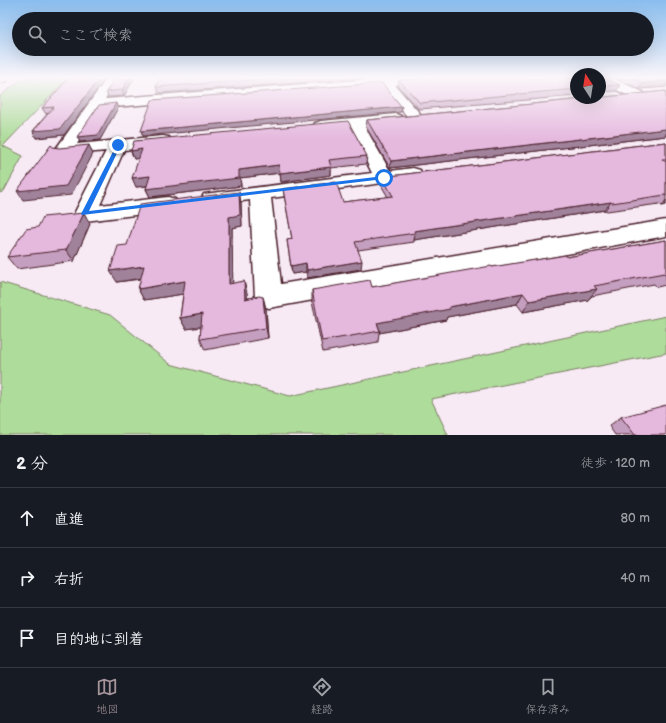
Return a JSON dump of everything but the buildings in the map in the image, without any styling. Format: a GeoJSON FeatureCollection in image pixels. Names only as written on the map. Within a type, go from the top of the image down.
{"type":"FeatureCollection","features":[{"type":"Feature","properties":{"kind":"street"},"geometry":{"type":"LineString","coordinates":[[99,98],[64,150],[173,140]]}},
{"type":"Feature","properties":{"kind":"street"},"geometry":{"type":"LineString","coordinates":[[95,104],[141,98]]}},
{"type":"Feature","properties":{"kind":"street"},"geometry":{"type":"LineString","coordinates":[[400,98],[415,117]]}},
{"type":"Feature","properties":{"kind":"street"},"geometry":{"type":"LineString","coordinates":[[307,128],[431,115]]}},
{"type":"Feature","properties":{"kind":"street"},"geometry":{"type":"LineString","coordinates":[[354,123],[384,178]]}},
{"type":"Feature","properties":{"kind":"street"},"geometry":{"type":"LineString","coordinates":[[118,145],[85,214],[431,172]]}},
{"type":"Feature","properties":{"kind":"street"},"geometry":{"type":"LineString","coordinates":[[260,192],[269,297],[666,228]]}},
{"type":"Feature","properties":{"kind":"green space"},"geometry":{"type":"Polygon","coordinates":[[[0,98],[49,98],[3,146],[23,156],[4,191],[0,193],[0,98]]]}},
{"type":"Feature","properties":{"kind":"green space"},"geometry":{"type":"Polygon","coordinates":[[[0,282],[110,315],[170,364],[290,396],[666,316],[666,353],[431,399],[448,435],[0,435],[0,282]]]}},
{"type":"Feature","properties":{"kind":"route"},"geometry":{"type":"LineString","coordinates":[[118,145],[85,214],[384,178]]}}]}
